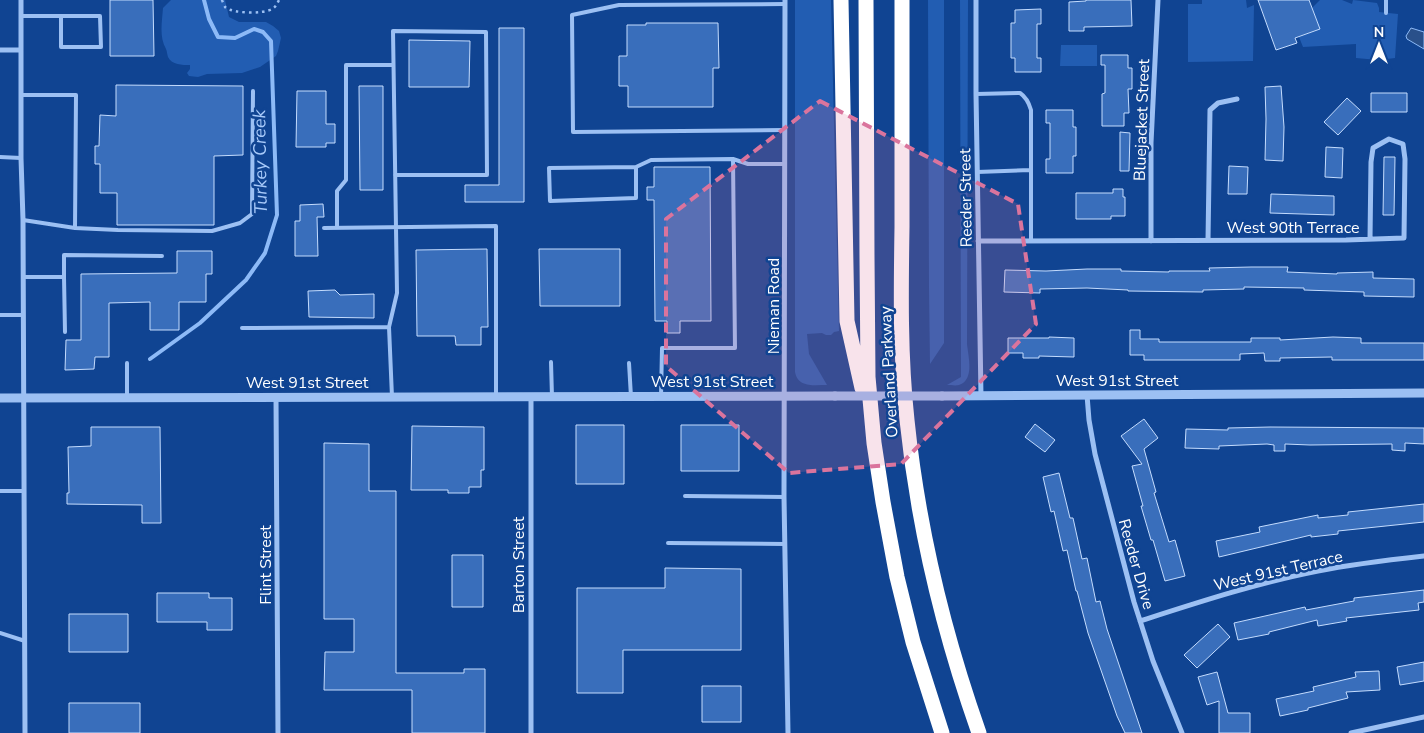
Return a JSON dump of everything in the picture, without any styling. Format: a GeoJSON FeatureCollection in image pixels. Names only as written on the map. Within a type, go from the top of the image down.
{"type":"FeatureCollection","features":[{"type":"Feature","properties":{"kind":"highway"},"geometry":{"type":"LineString","coordinates":[[841,0],[847,321],[874,443]]}},
{"type":"Feature","properties":{"kind":"highway","name":"Overland Parkway"},"geometry":{"type":"LineString","coordinates":[[866,0],[868,376],[874,443],[897,577],[913,642],[942,733]]}},
{"type":"Feature","properties":{"kind":"highway","name":"Overland Parkway"},"geometry":{"type":"LineString","coordinates":[[902,0],[902,298],[903,361],[907,420],[923,532],[935,587],[949,642],[979,733]]}},
{"type":"Feature","properties":{"kind":"street"},"geometry":{"type":"LineString","coordinates":[[21,0],[25,733]]}},
{"type":"Feature","properties":{"kind":"street","name":"Reeder Street"},"geometry":{"type":"LineString","coordinates":[[976,0],[980,396]]}},
{"type":"Feature","properties":{"kind":"street","name":"Bluejacket Street"},"geometry":{"type":"LineString","coordinates":[[1151,241],[1151,143],[1158,0]]}},
{"type":"Feature","properties":{"kind":"street","name":"Nieman Road"},"geometry":{"type":"LineString","coordinates":[[785,2],[784,497],[788,733]]}},
{"type":"Feature","properties":{"kind":"street"},"geometry":{"type":"LineString","coordinates":[[0,50],[21,50]]}},
{"type":"Feature","properties":{"kind":"street","name":"West 90th Terrace"},"geometry":{"type":"LineString","coordinates":[[1208,240],[1210,110],[1218,103],[1236,99]]}},
{"type":"Feature","properties":{"kind":"street","name":"West 90th Terrace"},"geometry":{"type":"LineString","coordinates":[[978,241],[1346,240],[1404,238],[1405,159],[1403,144],[1389,139],[1373,148],[1370,162],[1370,238]]}},
{"type":"Feature","properties":{"kind":"street","name":"West 91st Street"},"geometry":{"type":"LineString","coordinates":[[0,398],[1088,396],[1424,393]]}},
{"type":"Feature","properties":{"kind":"street","name":"Reeder Drive"},"geometry":{"type":"LineString","coordinates":[[1088,396],[1089,420],[1095,454],[1124,565],[1156,669],[1182,733]]}},
{"type":"Feature","properties":{"kind":"street","name":"Flint Street"},"geometry":{"type":"LineString","coordinates":[[276,397],[278,733]]}},
{"type":"Feature","properties":{"kind":"street","name":"Barton Street"},"geometry":{"type":"LineString","coordinates":[[531,397],[531,733]]}},
{"type":"Feature","properties":{"kind":"street","name":"West 91st Terrace"},"geometry":{"type":"LineString","coordinates":[[1140,621],[1195,602],[1248,587],[1318,571],[1424,556]]}},
{"type":"Feature","properties":{"kind":"street"},"geometry":{"type":"LineString","coordinates":[[1351,733],[1424,717]]}},
{"type":"Feature","properties":{"kind":"lane"},"geometry":{"type":"LineString","coordinates":[[1386,0],[1386,13]]}},
{"type":"Feature","properties":{"kind":"lane"},"geometry":{"type":"LineString","coordinates":[[785,2],[620,5],[572,15],[573,132],[785,130]]}},
{"type":"Feature","properties":{"kind":"lane"},"geometry":{"type":"LineString","coordinates":[[21,16],[61,16],[100,16],[101,47],[61,47],[61,16]]}},
{"type":"Feature","properties":{"kind":"lane"},"geometry":{"type":"LineString","coordinates":[[392,397],[389,327],[397,293],[393,31],[486,32],[487,175],[396,175]]}},
{"type":"Feature","properties":{"kind":"lane"},"geometry":{"type":"LineString","coordinates":[[337,228],[336,191],[346,180],[346,65],[393,65]]}},
{"type":"Feature","properties":{"kind":"lane"},"geometry":{"type":"LineString","coordinates":[[23,220],[75,228],[118,230],[212,230],[240,223],[252,214],[253,91]]}},
{"type":"Feature","properties":{"kind":"lane"},"geometry":{"type":"LineString","coordinates":[[976,94],[1020,93],[1029,104],[1030,241]]}},
{"type":"Feature","properties":{"kind":"lane"},"geometry":{"type":"LineString","coordinates":[[21,95],[76,95],[75,228]]}},
{"type":"Feature","properties":{"kind":"lane"},"geometry":{"type":"LineString","coordinates":[[0,157],[21,158]]}},
{"type":"Feature","properties":{"kind":"lane"},"geometry":{"type":"LineString","coordinates":[[636,167],[636,198],[550,201],[549,168],[636,167],[652,160],[732,159],[748,164],[785,164]]}},
{"type":"Feature","properties":{"kind":"lane"},"geometry":{"type":"LineString","coordinates":[[661,396],[662,348],[735,348],[732,159]]}},
{"type":"Feature","properties":{"kind":"lane"},"geometry":{"type":"LineString","coordinates":[[977,172],[1030,170]]}},
{"type":"Feature","properties":{"kind":"lane"},"geometry":{"type":"LineString","coordinates":[[324,228],[496,226],[496,397]]}},
{"type":"Feature","properties":{"kind":"lane"},"geometry":{"type":"LineString","coordinates":[[65,332],[64,255],[162,256]]}},
{"type":"Feature","properties":{"kind":"lane"},"geometry":{"type":"LineString","coordinates":[[23,277],[64,276]]}},
{"type":"Feature","properties":{"kind":"lane"},"geometry":{"type":"LineString","coordinates":[[0,315],[23,315]]}},
{"type":"Feature","properties":{"kind":"lane"},"geometry":{"type":"LineString","coordinates":[[242,328],[389,327]]}},
{"type":"Feature","properties":{"kind":"lane"},"geometry":{"type":"LineString","coordinates":[[551,362],[552,397]]}},
{"type":"Feature","properties":{"kind":"lane"},"geometry":{"type":"LineString","coordinates":[[127,363],[127,398]]}},
{"type":"Feature","properties":{"kind":"lane"},"geometry":{"type":"LineString","coordinates":[[629,363],[631,397]]}},
{"type":"Feature","properties":{"kind":"lane"},"geometry":{"type":"LineString","coordinates":[[0,491],[24,491]]}},
{"type":"Feature","properties":{"kind":"lane"},"geometry":{"type":"LineString","coordinates":[[685,496],[784,497]]}},
{"type":"Feature","properties":{"kind":"lane"},"geometry":{"type":"LineString","coordinates":[[668,543],[785,544]]}},
{"type":"Feature","properties":{"kind":"lane"},"geometry":{"type":"LineString","coordinates":[[0,633],[25,641]]}},
{"type":"Feature","properties":{"kind":"path"},"geometry":{"type":"LineString","coordinates":[[222,0],[225,7],[233,11],[248,12],[270,11],[279,0]]}},
{"type":"Feature","properties":{"kind":"highlighted area"},"geometry":{"type":"Polygon","coordinates":[[[820,101],[1018,204],[1036,324],[901,464],[789,473],[666,366],[666,219],[820,101]]]}},
{"type":"Feature","properties":{"kind":"shaded area"},"geometry":{"type":"Polygon","coordinates":[[[171,0],[225,0],[229,17],[239,22],[266,22],[279,31],[281,38],[276,56],[260,67],[242,73],[207,74],[198,77],[189,76],[187,73],[190,65],[172,62],[168,57],[162,40],[163,8],[171,0]]]}},
{"type":"Feature","properties":{"kind":"shaded area"},"geometry":{"type":"Polygon","coordinates":[[[795,0],[831,0],[839,331],[831,335],[822,333],[807,334],[809,354],[827,385],[803,383],[799,381],[795,372],[795,0]]]}},
{"type":"Feature","properties":{"kind":"shaded area"},"geometry":{"type":"Polygon","coordinates":[[[928,0],[944,0],[944,343],[930,364],[929,288],[928,0]]]}},
{"type":"Feature","properties":{"kind":"shaded area"},"geometry":{"type":"Polygon","coordinates":[[[960,0],[968,0],[967,344],[969,373],[964,382],[959,385],[947,385],[961,377],[960,0]]]}},
{"type":"Feature","properties":{"kind":"shaded area"},"geometry":{"type":"Polygon","coordinates":[[[1202,0],[1246,0],[1247,8],[1254,5],[1253,61],[1188,62],[1188,4],[1202,4],[1202,0]]]}},
{"type":"Feature","properties":{"kind":"shaded area"},"geometry":{"type":"Polygon","coordinates":[[[1320,0],[1342,0],[1352,4],[1353,0],[1377,3],[1379,12],[1398,14],[1395,58],[1378,60],[1356,58],[1356,44],[1303,47],[1299,37],[1320,29],[1312,8],[1320,0]]]}},
{"type":"Feature","properties":{"kind":"shaded area"},"geometry":{"type":"Polygon","coordinates":[[[1411,28],[1424,32],[1424,49],[1407,39],[1406,36],[1411,28]]]}},
{"type":"Feature","properties":{"kind":"shaded area"},"geometry":{"type":"Polygon","coordinates":[[[1061,45],[1097,45],[1097,66],[1060,66],[1061,45]]]}},
{"type":"Feature","properties":{"kind":"building"},"geometry":{"type":"Polygon","coordinates":[[[110,0],[153,0],[154,56],[110,56],[110,0]]]}},
{"type":"Feature","properties":{"kind":"building"},"geometry":{"type":"Polygon","coordinates":[[[1131,0],[1132,26],[1084,27],[1084,31],[1069,31],[1069,2],[1131,0]]]}},
{"type":"Feature","properties":{"kind":"building"},"geometry":{"type":"Polygon","coordinates":[[[1258,0],[1309,0],[1320,29],[1295,38],[1297,43],[1276,50],[1258,0]]]}},
{"type":"Feature","properties":{"kind":"building"},"geometry":{"type":"Polygon","coordinates":[[[1041,9],[1041,24],[1037,24],[1037,58],[1041,58],[1041,72],[1015,72],[1015,58],[1011,58],[1011,23],[1015,23],[1015,10],[1041,9]]]}},
{"type":"Feature","properties":{"kind":"building"},"geometry":{"type":"Polygon","coordinates":[[[646,23],[718,23],[719,68],[713,68],[713,107],[628,107],[628,86],[619,86],[619,56],[627,56],[627,25],[646,25],[646,23]]]}},
{"type":"Feature","properties":{"kind":"building"},"geometry":{"type":"Polygon","coordinates":[[[499,28],[524,28],[524,202],[465,202],[465,185],[499,185],[499,28]]]}},
{"type":"Feature","properties":{"kind":"building"},"geometry":{"type":"Polygon","coordinates":[[[409,40],[470,41],[469,87],[409,87],[409,40]]]}},
{"type":"Feature","properties":{"kind":"building"},"geometry":{"type":"Polygon","coordinates":[[[1101,55],[1128,55],[1128,68],[1132,68],[1132,89],[1128,89],[1129,113],[1124,113],[1124,126],[1102,126],[1102,94],[1105,93],[1105,65],[1101,65],[1101,55]]]}},
{"type":"Feature","properties":{"kind":"building"},"geometry":{"type":"Polygon","coordinates":[[[116,85],[243,86],[243,155],[214,156],[214,225],[117,225],[117,193],[100,193],[100,164],[95,164],[95,146],[99,146],[100,115],[116,116],[116,85]]]}},
{"type":"Feature","properties":{"kind":"building"},"geometry":{"type":"Polygon","coordinates":[[[359,86],[383,86],[383,190],[360,190],[359,86]]]}},
{"type":"Feature","properties":{"kind":"building"},"geometry":{"type":"Polygon","coordinates":[[[1281,86],[1284,127],[1283,161],[1265,160],[1265,87],[1281,86]]]}},
{"type":"Feature","properties":{"kind":"building"},"geometry":{"type":"Polygon","coordinates":[[[297,91],[326,91],[326,124],[335,124],[335,143],[326,143],[326,147],[296,147],[297,91]]]}},
{"type":"Feature","properties":{"kind":"building"},"geometry":{"type":"Polygon","coordinates":[[[1371,93],[1407,93],[1407,112],[1371,112],[1371,93]]]}},
{"type":"Feature","properties":{"kind":"building"},"geometry":{"type":"Polygon","coordinates":[[[1347,98],[1361,111],[1338,135],[1324,122],[1347,98]]]}},
{"type":"Feature","properties":{"kind":"building"},"geometry":{"type":"Polygon","coordinates":[[[1046,110],[1073,110],[1073,127],[1076,127],[1076,156],[1073,156],[1073,173],[1046,173],[1046,159],[1050,159],[1050,123],[1046,123],[1046,110]]]}},
{"type":"Feature","properties":{"kind":"building"},"geometry":{"type":"Polygon","coordinates":[[[1120,132],[1130,133],[1129,171],[1120,171],[1120,132]]]}},
{"type":"Feature","properties":{"kind":"building"},"geometry":{"type":"Polygon","coordinates":[[[1326,147],[1343,148],[1342,178],[1325,177],[1326,147]]]}},
{"type":"Feature","properties":{"kind":"building"},"geometry":{"type":"Polygon","coordinates":[[[1384,157],[1395,157],[1394,215],[1383,215],[1384,157]]]}},
{"type":"Feature","properties":{"kind":"building"},"geometry":{"type":"Polygon","coordinates":[[[1229,166],[1248,167],[1247,194],[1228,194],[1229,166]]]}},
{"type":"Feature","properties":{"kind":"building"},"geometry":{"type":"Polygon","coordinates":[[[654,167],[710,167],[711,321],[680,321],[680,333],[667,333],[667,321],[655,321],[654,200],[647,200],[647,187],[654,187],[654,167]]]}},
{"type":"Feature","properties":{"kind":"building"},"geometry":{"type":"Polygon","coordinates":[[[1113,189],[1123,189],[1125,216],[1111,216],[1111,219],[1076,219],[1076,193],[1113,193],[1113,189]]]}},
{"type":"Feature","properties":{"kind":"building"},"geometry":{"type":"Polygon","coordinates":[[[1271,194],[1334,196],[1334,215],[1270,213],[1271,194]]]}},
{"type":"Feature","properties":{"kind":"building"},"geometry":{"type":"Polygon","coordinates":[[[323,204],[324,217],[317,217],[318,256],[295,256],[295,221],[300,221],[300,205],[323,204]]]}},
{"type":"Feature","properties":{"kind":"building"},"geometry":{"type":"Polygon","coordinates":[[[487,249],[488,327],[481,327],[481,345],[456,345],[455,336],[417,336],[416,250],[487,249]]]}},
{"type":"Feature","properties":{"kind":"building"},"geometry":{"type":"Polygon","coordinates":[[[539,249],[620,249],[620,306],[540,306],[539,249]]]}},
{"type":"Feature","properties":{"kind":"building"},"geometry":{"type":"Polygon","coordinates":[[[177,251],[212,251],[212,274],[206,274],[206,302],[179,302],[179,330],[150,330],[150,302],[109,303],[109,357],[95,357],[94,369],[65,370],[66,340],[81,340],[81,274],[177,273],[177,251]]]}},
{"type":"Feature","properties":{"kind":"building"},"geometry":{"type":"Polygon","coordinates":[[[1288,267],[1287,272],[1337,274],[1373,272],[1373,278],[1414,279],[1414,297],[1364,296],[1364,292],[1304,290],[1304,288],[1244,287],[1244,289],[1203,290],[1203,292],[1128,291],[1087,288],[1040,289],[1040,293],[1004,292],[1005,270],[1121,269],[1121,271],[1169,272],[1210,271],[1209,268],[1288,267]]]}},
{"type":"Feature","properties":{"kind":"building"},"geometry":{"type":"Polygon","coordinates":[[[335,290],[340,295],[374,294],[374,318],[309,317],[308,291],[335,290]]]}},
{"type":"Feature","properties":{"kind":"building"},"geometry":{"type":"Polygon","coordinates":[[[1130,330],[1140,330],[1140,339],[1159,339],[1159,342],[1251,342],[1251,338],[1280,338],[1280,340],[1333,337],[1361,338],[1361,343],[1424,343],[1424,360],[1332,360],[1332,357],[1280,358],[1280,361],[1265,361],[1264,353],[1240,354],[1240,360],[1144,360],[1144,355],[1130,355],[1130,330]]]}},
{"type":"Feature","properties":{"kind":"building"},"geometry":{"type":"Polygon","coordinates":[[[1008,338],[1074,338],[1074,357],[1039,356],[1039,358],[1023,358],[1023,353],[1008,353],[1008,338]]]}},
{"type":"Feature","properties":{"kind":"building"},"geometry":{"type":"Polygon","coordinates":[[[1144,419],[1158,438],[1144,449],[1156,492],[1154,493],[1169,542],[1175,540],[1185,576],[1165,581],[1141,506],[1143,506],[1132,466],[1142,464],[1121,436],[1144,419]]]}},
{"type":"Feature","properties":{"kind":"building"},"geometry":{"type":"Polygon","coordinates":[[[1035,424],[1055,440],[1045,452],[1025,437],[1035,424]]]}},
{"type":"Feature","properties":{"kind":"building"},"geometry":{"type":"Polygon","coordinates":[[[576,425],[624,425],[624,484],[576,484],[576,425]]]}},
{"type":"Feature","properties":{"kind":"building"},"geometry":{"type":"Polygon","coordinates":[[[681,425],[739,425],[739,471],[681,471],[681,425]]]}},
{"type":"Feature","properties":{"kind":"building"},"geometry":{"type":"Polygon","coordinates":[[[412,426],[484,427],[484,470],[481,470],[481,487],[469,487],[469,493],[448,493],[448,490],[411,490],[412,426]]]}},
{"type":"Feature","properties":{"kind":"building"},"geometry":{"type":"Polygon","coordinates":[[[91,427],[160,427],[161,523],[142,523],[142,505],[67,504],[67,493],[69,493],[68,447],[91,446],[91,427]]]}},
{"type":"Feature","properties":{"kind":"building"},"geometry":{"type":"Polygon","coordinates":[[[1228,428],[1424,428],[1424,444],[1405,443],[1405,451],[1392,450],[1392,444],[1285,444],[1285,451],[1274,451],[1274,445],[1267,444],[1219,446],[1219,449],[1185,448],[1186,429],[1228,430],[1228,428]]]}},
{"type":"Feature","properties":{"kind":"building"},"geometry":{"type":"Polygon","coordinates":[[[324,443],[369,444],[369,491],[396,491],[396,673],[464,673],[464,669],[485,669],[485,733],[412,733],[412,690],[324,690],[325,652],[354,652],[354,619],[324,619],[324,443]]]}},
{"type":"Feature","properties":{"kind":"building"},"geometry":{"type":"Polygon","coordinates":[[[1059,473],[1070,518],[1073,518],[1082,559],[1087,558],[1096,602],[1100,601],[1107,629],[1142,733],[1125,733],[1117,716],[1088,633],[1067,550],[1063,551],[1054,511],[1051,512],[1043,477],[1059,473]]]}},
{"type":"Feature","properties":{"kind":"building"},"geometry":{"type":"Polygon","coordinates":[[[1424,504],[1424,522],[1338,531],[1338,534],[1311,537],[1311,535],[1219,557],[1216,541],[1260,532],[1259,527],[1318,515],[1318,518],[1348,515],[1348,512],[1424,504]]]}},
{"type":"Feature","properties":{"kind":"building"},"geometry":{"type":"Polygon","coordinates":[[[452,555],[483,555],[483,607],[452,607],[452,555]]]}},
{"type":"Feature","properties":{"kind":"building"},"geometry":{"type":"Polygon","coordinates":[[[665,568],[741,569],[741,650],[623,650],[623,693],[577,693],[577,588],[665,588],[665,568]]]}},
{"type":"Feature","properties":{"kind":"building"},"geometry":{"type":"Polygon","coordinates":[[[1424,590],[1424,602],[1418,603],[1419,610],[1346,618],[1347,621],[1318,626],[1317,620],[1269,632],[1269,634],[1238,640],[1234,623],[1305,607],[1306,610],[1354,601],[1354,598],[1424,590]]]}},
{"type":"Feature","properties":{"kind":"building"},"geometry":{"type":"Polygon","coordinates":[[[157,593],[209,593],[209,598],[232,598],[232,630],[207,630],[207,622],[157,622],[157,593]]]}},
{"type":"Feature","properties":{"kind":"building"},"geometry":{"type":"Polygon","coordinates":[[[69,614],[128,614],[128,652],[69,652],[69,614]]]}},
{"type":"Feature","properties":{"kind":"building"},"geometry":{"type":"Polygon","coordinates":[[[1218,624],[1230,637],[1197,668],[1184,655],[1218,624]]]}},
{"type":"Feature","properties":{"kind":"building"},"geometry":{"type":"Polygon","coordinates":[[[1424,662],[1424,681],[1400,685],[1397,667],[1424,662]]]}},
{"type":"Feature","properties":{"kind":"building"},"geometry":{"type":"Polygon","coordinates":[[[1379,671],[1380,690],[1346,692],[1348,698],[1280,716],[1276,699],[1314,691],[1313,687],[1356,677],[1355,672],[1379,671]]]}},
{"type":"Feature","properties":{"kind":"building"},"geometry":{"type":"Polygon","coordinates":[[[1217,672],[1228,713],[1250,713],[1250,733],[1219,733],[1219,701],[1207,705],[1198,677],[1217,672]]]}},
{"type":"Feature","properties":{"kind":"building"},"geometry":{"type":"Polygon","coordinates":[[[702,686],[741,686],[741,722],[702,722],[702,686]]]}},
{"type":"Feature","properties":{"kind":"building"},"geometry":{"type":"Polygon","coordinates":[[[69,703],[140,703],[140,733],[69,733],[69,703]]]}},
{"type":"Feature","properties":{"kind":"waterway","name":"Turkey Creek"},"geometry":{"type":"LineString","coordinates":[[150,359],[200,323],[246,280],[265,253],[277,215],[271,41],[263,32],[254,29],[235,38],[218,37],[209,19],[204,0]]}}]}
